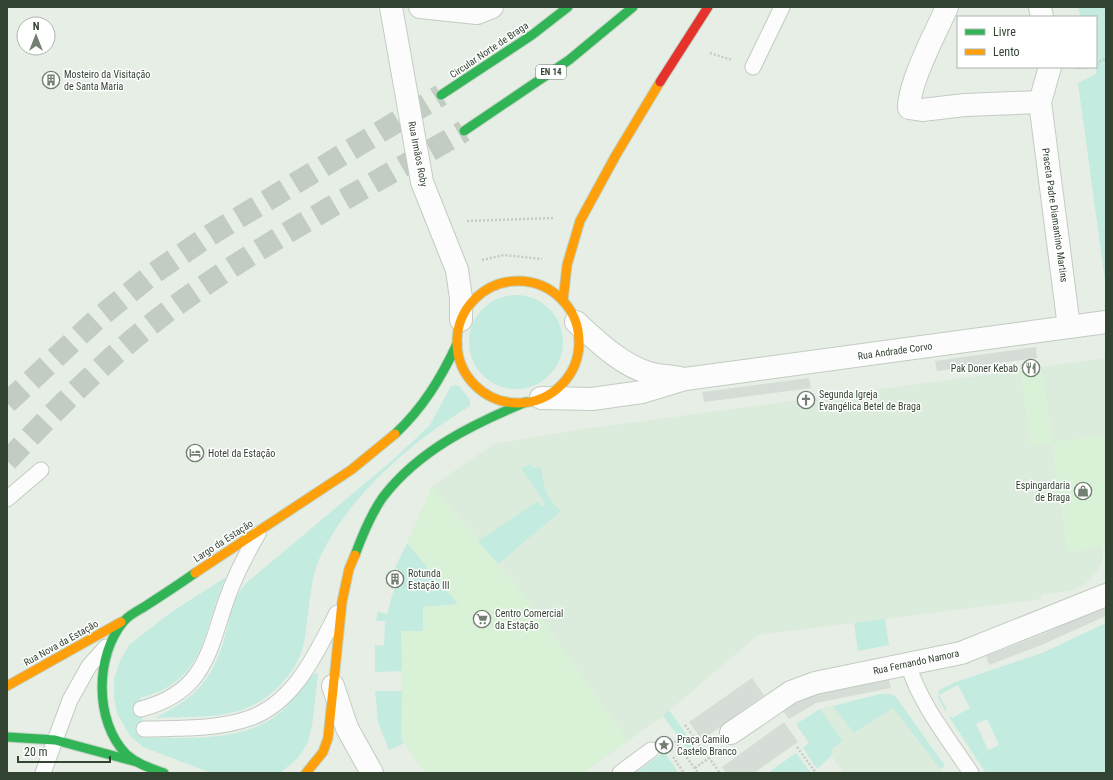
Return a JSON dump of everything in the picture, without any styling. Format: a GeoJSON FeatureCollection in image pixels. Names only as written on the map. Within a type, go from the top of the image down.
{"type":"FeatureCollection","features":[{"type":"Feature","properties":{"kind":"main road","name":"Circular Norte de Braga"},"geometry":{"type":"LineString","coordinates":[[441,95],[532,35],[568,7]]}},
{"type":"Feature","properties":{"kind":"main road","name":"EN 14"},"geometry":{"type":"LineString","coordinates":[[464,131],[569,60],[633,7]]}},
{"type":"Feature","properties":{"kind":"main road"},"geometry":{"type":"LineString","coordinates":[[563,301],[567,265],[580,221],[668,69],[708,7]]}},
{"type":"Feature","properties":{"kind":"main road"},"geometry":{"type":"LineString","coordinates":[[306,773],[323,752],[328,738],[342,602],[349,569],[362,537],[383,498],[408,470],[447,441],[483,420],[534,400],[557,389],[569,375],[577,359],[579,340],[576,322],[563,301],[543,286],[519,281],[494,285],[474,300],[460,320],[457,344],[461,364],[471,381],[487,394],[506,401],[534,400]]}},
{"type":"Feature","properties":{"kind":"main road","name":"Largo da Estação"},"geometry":{"type":"LineString","coordinates":[[164,773],[138,762],[125,750],[114,736],[106,715],[102,689],[103,668],[108,645],[126,619],[358,465],[388,440],[417,411],[438,384],[450,363],[457,344]]}},
{"type":"Feature","properties":{"kind":"main road","name":"Rua Nova da Estação"},"geometry":{"type":"LineString","coordinates":[[7,686],[126,619]]}},
{"type":"Feature","properties":{"kind":"main road"},"geometry":{"type":"LineString","coordinates":[[7,737],[55,740],[138,762]]}},
{"type":"Feature","properties":{"kind":"main road"},"geometry":{"type":"LineString","coordinates":[[323,752],[323,766]]}},
{"type":"Feature","properties":{"kind":"street","name":"Rua Irmãos Roby"},"geometry":{"type":"LineString","coordinates":[[391,7],[422,182],[457,270],[461,298],[460,320]]}},
{"type":"Feature","properties":{"kind":"street"},"geometry":{"type":"LineString","coordinates":[[420,7],[477,13],[492,7]]}},
{"type":"Feature","properties":{"kind":"street"},"geometry":{"type":"LineString","coordinates":[[947,7],[918,74],[909,98],[909,108],[922,110],[965,105],[1040,102]]}},
{"type":"Feature","properties":{"kind":"street","name":"Praceta Padre Diamantino Martins"},"geometry":{"type":"LineString","coordinates":[[1050,68],[1040,102],[1069,327]]}},
{"type":"Feature","properties":{"kind":"street","name":"Rua Andrade Corvo"},"geometry":{"type":"LineString","coordinates":[[576,322],[603,346],[623,361],[648,373],[685,379]]}},
{"type":"Feature","properties":{"kind":"street","name":"Rua Andrade Corvo"},"geometry":{"type":"LineString","coordinates":[[534,400],[599,398],[642,392],[685,379],[1106,322]]}},
{"type":"Feature","properties":{"kind":"street","name":"Rua Fernando Namora"},"geometry":{"type":"LineString","coordinates":[[731,733],[791,692],[815,683],[961,653],[1106,595]]}},
{"type":"Feature","properties":{"kind":"street"},"geometry":{"type":"LineString","coordinates":[[333,686],[348,728],[372,773]]}},
{"type":"Feature","properties":{"kind":"lane"},"geometry":{"type":"LineString","coordinates":[[753,67],[782,7]]}},
{"type":"Feature","properties":{"kind":"lane"},"geometry":{"type":"LineString","coordinates":[[7,499],[41,470]]}},
{"type":"Feature","properties":{"kind":"lane"},"geometry":{"type":"LineString","coordinates":[[141,708],[170,698],[182,690],[196,676],[211,649],[232,586],[260,530]]}},
{"type":"Feature","properties":{"kind":"lane"},"geometry":{"type":"LineString","coordinates":[[144,729],[208,726],[234,722],[250,718],[268,708],[300,678],[312,661],[342,602]]}},
{"type":"Feature","properties":{"kind":"lane"},"geometry":{"type":"LineString","coordinates":[[43,773],[70,700],[89,666],[108,645]]}},
{"type":"Feature","properties":{"kind":"lane"},"geometry":{"type":"LineString","coordinates":[[908,664],[912,678],[923,701],[971,773]]}},
{"type":"Feature","properties":{"kind":"lane"},"geometry":{"type":"LineString","coordinates":[[620,773],[651,750]]}},
{"type":"Feature","properties":{"kind":"path"},"geometry":{"type":"LineString","coordinates":[[1097,63],[1106,58]]}},
{"type":"Feature","properties":{"kind":"path"},"geometry":{"type":"LineString","coordinates":[[553,223],[557,212]]}},
{"type":"Feature","properties":{"kind":"path"},"geometry":{"type":"LineString","coordinates":[[464,221],[551,217]]}},
{"type":"Feature","properties":{"kind":"path"},"geometry":{"type":"LineString","coordinates":[[478,262],[504,255],[526,256],[547,260]]}},
{"type":"Feature","properties":{"kind":"path"},"geometry":{"type":"LineString","coordinates":[[685,725],[720,773]]}},
{"type":"Feature","properties":{"kind":"path"},"geometry":{"type":"LineString","coordinates":[[678,745],[698,773]]}},
{"type":"Feature","properties":{"kind":"path"},"geometry":{"type":"LineString","coordinates":[[797,747],[816,773]]}},
{"type":"Feature","properties":{"kind":"path"},"geometry":{"type":"LineString","coordinates":[[694,768],[709,758]]}},
{"type":"Feature","properties":{"kind":"shaded area"},"geometry":{"type":"Polygon","coordinates":[[[1078,7],[1106,7],[1106,288],[1078,83],[1097,73],[1095,68],[1097,68],[1097,16],[1081,16],[1078,7]]]}},
{"type":"Feature","properties":{"kind":"shaded area"},"geometry":{"type":"Polygon","coordinates":[[[516,295],[534,299],[549,309],[559,324],[563,342],[559,360],[549,375],[534,385],[516,389],[498,385],[483,375],[473,360],[469,342],[473,324],[483,309],[498,299],[516,295]]]}},
{"type":"Feature","properties":{"kind":"shaded area"},"geometry":{"type":"Polygon","coordinates":[[[1036,347],[1037,358],[937,371],[935,361],[1036,347]]]}},
{"type":"Feature","properties":{"kind":"shaded area"},"geometry":{"type":"Polygon","coordinates":[[[1106,358],[1106,436],[1052,443],[1041,367],[1106,358]]]}},
{"type":"Feature","properties":{"kind":"shaded area","name":"Espingardaria de Braga"},"geometry":{"type":"Polygon","coordinates":[[[1041,367],[1052,442],[1106,436],[1106,547],[1068,552],[1052,443],[1031,445],[1021,370],[1041,367]]]}},
{"type":"Feature","properties":{"kind":"shaded area"},"geometry":{"type":"Polygon","coordinates":[[[1021,370],[1031,445],[1052,443],[1068,552],[1103,547],[1103,558],[1099,569],[1090,580],[1082,586],[1073,590],[1041,595],[1041,599],[758,635],[663,716],[628,741],[524,595],[432,486],[494,444],[577,430],[1021,370]]]}},
{"type":"Feature","properties":{"kind":"shaded area"},"geometry":{"type":"Polygon","coordinates":[[[809,378],[811,388],[704,402],[702,392],[809,378]]]}},
{"type":"Feature","properties":{"kind":"shaded area"},"geometry":{"type":"Polygon","coordinates":[[[451,386],[459,386],[470,400],[470,406],[427,435],[386,470],[350,509],[335,530],[318,561],[312,582],[305,637],[300,656],[294,668],[281,684],[253,705],[238,711],[206,716],[155,718],[183,702],[203,684],[210,673],[222,646],[236,600],[245,584],[394,459],[430,425],[451,386]]]}},
{"type":"Feature","properties":{"kind":"shaded area"},"geometry":{"type":"Polygon","coordinates":[[[532,464],[533,468],[541,467],[546,492],[552,502],[561,511],[498,564],[478,541],[538,501],[542,506],[546,505],[521,468],[532,464]]]}},
{"type":"Feature","properties":{"kind":"shaded area","name":"Centro Comercial da Estação"},"geometry":{"type":"Polygon","coordinates":[[[432,486],[524,595],[628,741],[583,773],[425,773],[401,739],[401,631],[423,607],[458,604],[407,543],[432,486]]]}},
{"type":"Feature","properties":{"kind":"shaded area"},"geometry":{"type":"Polygon","coordinates":[[[407,543],[458,604],[423,607],[423,631],[401,631],[402,671],[375,672],[375,645],[384,646],[385,621],[376,621],[378,612],[387,614],[393,593],[403,572],[395,568],[407,543]]]}},
{"type":"Feature","properties":{"kind":"shaded area"},"geometry":{"type":"Polygon","coordinates":[[[226,577],[200,651],[191,666],[179,679],[162,690],[140,698],[145,738],[198,738],[234,734],[250,729],[266,722],[281,712],[308,680],[316,673],[318,675],[312,726],[308,742],[298,758],[280,773],[211,773],[143,747],[130,736],[117,713],[114,698],[114,679],[120,661],[129,645],[170,613],[226,577]]]}},
{"type":"Feature","properties":{"kind":"shaded area"},"geometry":{"type":"Polygon","coordinates":[[[1106,606],[1106,616],[1039,646],[989,665],[986,656],[1036,637],[1106,606]]]}},
{"type":"Feature","properties":{"kind":"shaded area"},"geometry":{"type":"Polygon","coordinates":[[[885,619],[889,645],[858,651],[854,623],[885,619]]]}},
{"type":"Feature","properties":{"kind":"shaded area"},"geometry":{"type":"Polygon","coordinates":[[[1106,623],[1106,773],[986,773],[949,717],[950,716],[952,718],[970,708],[958,685],[939,695],[947,710],[945,711],[938,697],[939,690],[956,682],[1042,653],[1106,623]],[[987,719],[976,724],[988,750],[999,745],[987,719]]]}},
{"type":"Feature","properties":{"kind":"shaded area"},"geometry":{"type":"Polygon","coordinates":[[[752,678],[764,695],[702,740],[689,722],[752,678]]]}},
{"type":"Feature","properties":{"kind":"shaded area"},"geometry":{"type":"Polygon","coordinates":[[[889,680],[891,688],[816,703],[789,719],[783,711],[797,701],[813,694],[889,680]]]}},
{"type":"Feature","properties":{"kind":"shaded area"},"geometry":{"type":"Polygon","coordinates":[[[375,691],[402,691],[401,739],[404,743],[389,750],[378,722],[375,691]]]}},
{"type":"Feature","properties":{"kind":"shaded area"},"geometry":{"type":"Polygon","coordinates":[[[880,694],[890,694],[896,697],[945,766],[940,769],[893,708],[854,733],[833,706],[880,694]]]}},
{"type":"Feature","properties":{"kind":"shaded area"},"geometry":{"type":"Polygon","coordinates":[[[833,706],[855,733],[893,708],[943,773],[844,773],[830,754],[832,749],[843,741],[820,709],[833,706]]]}},
{"type":"Feature","properties":{"kind":"shaded area"},"geometry":{"type":"Polygon","coordinates":[[[820,709],[843,741],[832,749],[831,756],[817,769],[803,748],[809,743],[796,724],[820,709]]]}},
{"type":"Feature","properties":{"kind":"shaded area"},"geometry":{"type":"Polygon","coordinates":[[[669,710],[698,751],[692,755],[663,716],[669,710]]]}},
{"type":"Feature","properties":{"kind":"shaded area"},"geometry":{"type":"Polygon","coordinates":[[[784,722],[798,742],[754,773],[726,773],[722,767],[784,722]]]}},
{"type":"Feature","properties":{"kind":"shaded area"},"geometry":{"type":"Polygon","coordinates":[[[664,752],[678,772],[635,773],[664,752]]]}},
{"type":"Feature","properties":{"kind":"shaded area"},"geometry":{"type":"Polygon","coordinates":[[[796,753],[811,773],[768,773],[796,753]]]}},
{"type":"Feature","properties":{"kind":"tunnel"},"geometry":{"type":"LineString","coordinates":[[7,403],[96,320],[154,273],[210,235],[441,95]]}},
{"type":"Feature","properties":{"kind":"tunnel"},"geometry":{"type":"LineString","coordinates":[[7,461],[89,378],[133,339],[178,304],[212,280],[283,235],[464,131]]}},
{"type":"Feature","properties":{"kind":"traffic: fast"},"geometry":{"type":"LineString","coordinates":[[441,95],[532,35],[568,7]]}},
{"type":"Feature","properties":{"kind":"traffic: fast"},"geometry":{"type":"LineString","coordinates":[[464,131],[569,60],[633,7]]}},
{"type":"Feature","properties":{"kind":"traffic: fast"},"geometry":{"type":"LineString","coordinates":[[395,434],[423,403],[444,369],[457,344]]}},
{"type":"Feature","properties":{"kind":"traffic: fast"},"geometry":{"type":"LineString","coordinates":[[355,555],[367,525],[383,497],[397,480],[413,465],[430,452],[467,429],[526,402]]}},
{"type":"Feature","properties":{"kind":"traffic: fast"},"geometry":{"type":"LineString","coordinates":[[164,773],[144,765],[126,754],[116,740],[108,724],[104,706],[102,688],[103,669],[114,635],[124,621],[133,613],[157,599],[195,573]]}},
{"type":"Feature","properties":{"kind":"traffic: fast"},"geometry":{"type":"LineString","coordinates":[[7,737],[55,740],[137,762]]}},
{"type":"Feature","properties":{"kind":"traffic: slow"},"geometry":{"type":"LineString","coordinates":[[563,301],[567,265],[580,221],[616,155],[660,82]]}},
{"type":"Feature","properties":{"kind":"traffic: slow"},"geometry":{"type":"LineString","coordinates":[[518,281],[541,286],[561,299],[574,319],[579,342],[574,365],[561,385],[541,398],[518,403],[495,398],[475,385],[462,365],[457,342],[462,319],[475,299],[495,286],[518,281]]}},
{"type":"Feature","properties":{"kind":"traffic: slow"},"geometry":{"type":"LineString","coordinates":[[195,573],[351,470],[395,434]]}},
{"type":"Feature","properties":{"kind":"traffic: slow"},"geometry":{"type":"LineString","coordinates":[[306,773],[323,752],[328,738],[342,602],[349,569],[355,555]]}},
{"type":"Feature","properties":{"kind":"traffic: slow"},"geometry":{"type":"LineString","coordinates":[[7,686],[121,622]]}},
{"type":"Feature","properties":{"kind":"traffic: jam"},"geometry":{"type":"LineString","coordinates":[[660,82],[708,7]]}},
{"type":"Feature","properties":{"kind":"place","name":"Mosteiro da Visitação de Santa Maria"},"geometry":{"type":"Point","coordinates":[51,80]}},
{"type":"Feature","properties":{"kind":"place","name":"Pak Doner Kebab"},"geometry":{"type":"Point","coordinates":[1031,368]}},
{"type":"Feature","properties":{"kind":"place","name":"Segunda Igreja Evangélica Betel de Braga"},"geometry":{"type":"Point","coordinates":[806,400]}},
{"type":"Feature","properties":{"kind":"place","name":"Hotel da Estação"},"geometry":{"type":"Point","coordinates":[195,453]}},
{"type":"Feature","properties":{"kind":"place","name":"Espingardaria de Braga"},"geometry":{"type":"Point","coordinates":[1083,491]}},
{"type":"Feature","properties":{"kind":"place","name":"Rotunda Estação III"},"geometry":{"type":"Point","coordinates":[395,579]}},
{"type":"Feature","properties":{"kind":"place","name":"Centro Comercial da Estação"},"geometry":{"type":"Point","coordinates":[482,619]}},
{"type":"Feature","properties":{"kind":"place","name":"Praça Camilo Castelo Branco"},"geometry":{"type":"Point","coordinates":[664,745]}}]}
